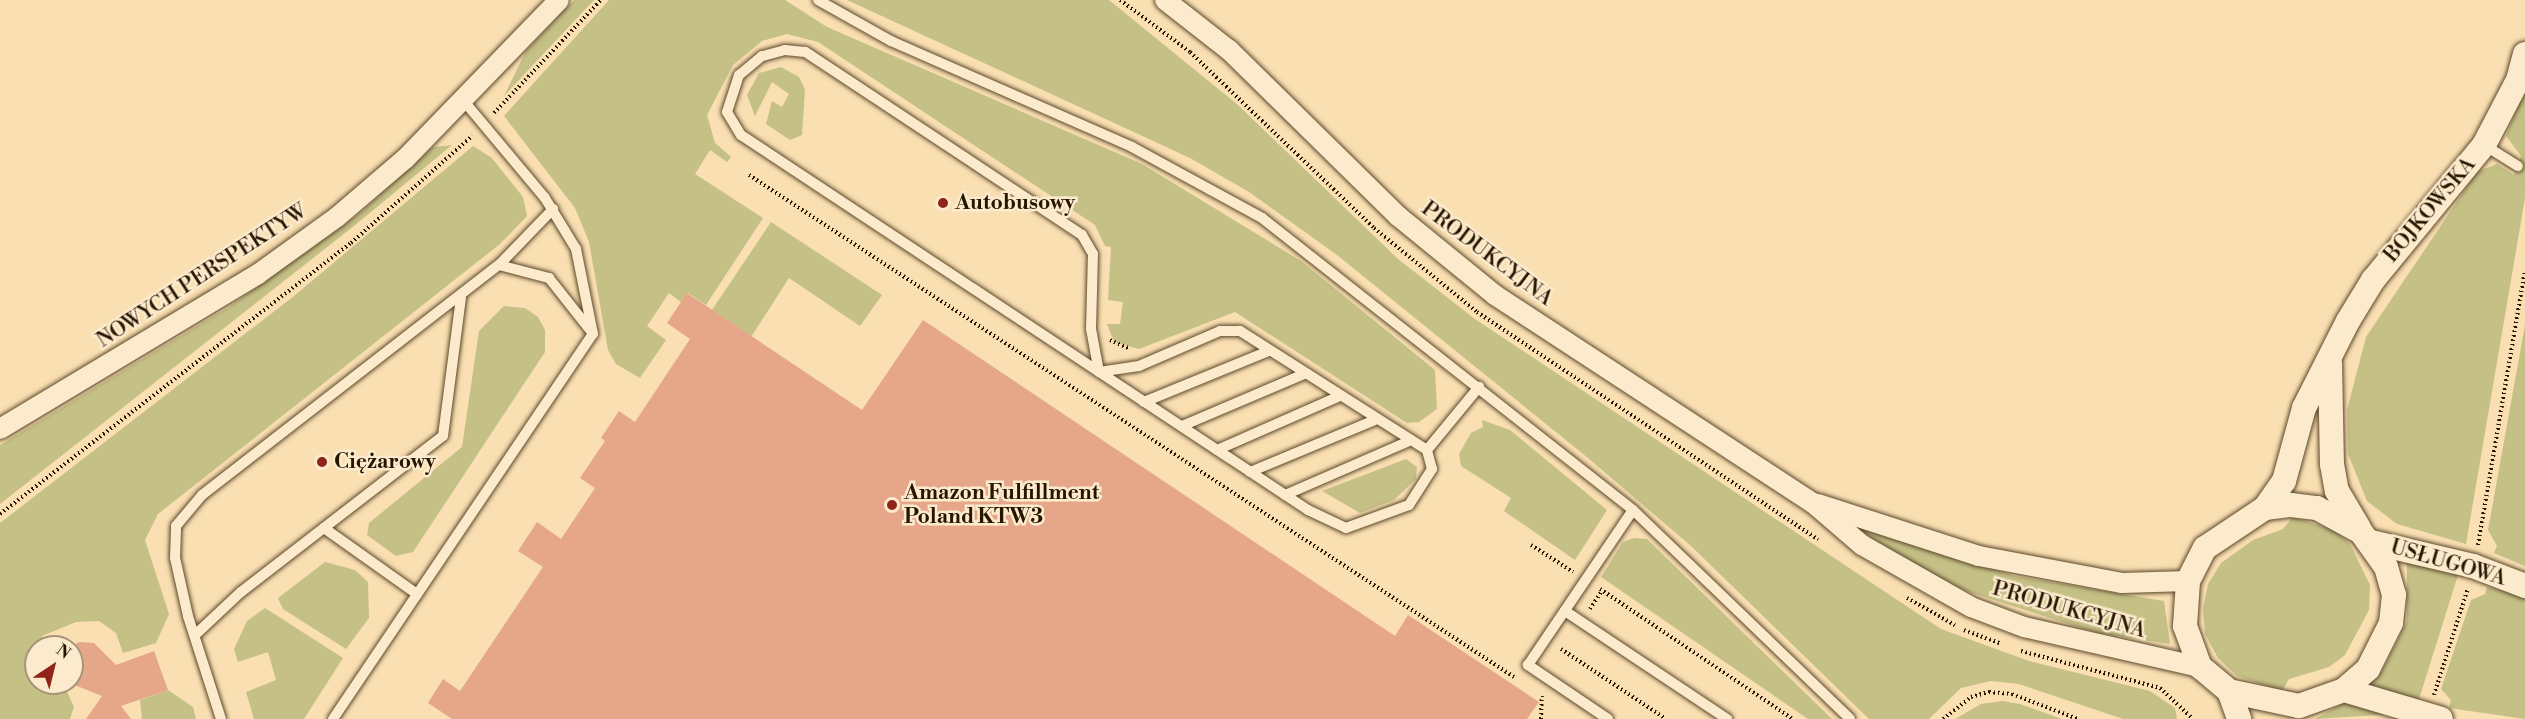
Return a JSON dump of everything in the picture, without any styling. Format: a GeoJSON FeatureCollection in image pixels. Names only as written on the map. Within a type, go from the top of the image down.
{"type":"FeatureCollection","features":[{"type":"Feature","properties":{"kind":"street","name":"NOWYCH PERSPEKTYW"},"geometry":{"type":"LineString","coordinates":[[0,429],[258,274],[337,217],[464,101],[546,7],[559,0]]}},
{"type":"Feature","properties":{"kind":"street","name":"PRODUKCYJNA"},"geometry":{"type":"LineString","coordinates":[[1164,0],[1229,50],[1398,216],[1495,295],[1813,503],[1862,545],[1971,608],[2077,642],[2200,667]]}},
{"type":"Feature","properties":{"kind":"street","name":"BOJKOWSKA"},"geometry":{"type":"LineString","coordinates":[[2265,508],[2284,481],[2304,408],[2373,280],[2484,145],[2514,90],[2525,54]]}},
{"type":"Feature","properties":{"kind":"street","name":"BOJKOWSKA"},"geometry":{"type":"LineString","coordinates":[[2330,363],[2334,473],[2337,490],[2366,537]]}},
{"type":"Feature","properties":{"kind":"street","name":"PRODUKCYJNA"},"geometry":{"type":"LineString","coordinates":[[1813,503],[1979,556],[2122,583],[2188,581]]}},
{"type":"Feature","properties":{"kind":"street"},"geometry":{"type":"LineString","coordinates":[[2265,508],[2317,508],[2366,537],[2394,595],[2391,623],[2368,669],[2344,690],[2298,712],[2229,691],[2200,667],[2185,626],[2188,581],[2205,548],[2265,508]]}},
{"type":"Feature","properties":{"kind":"street","name":"USŁUGOWA"},"geometry":{"type":"LineString","coordinates":[[2366,537],[2473,566],[2525,586]]}},
{"type":"Feature","properties":{"kind":"street"},"geometry":{"type":"LineString","coordinates":[[2344,690],[2429,718]]}},
{"type":"Feature","properties":{"kind":"street"},"geometry":{"type":"LineString","coordinates":[[2229,691],[2239,719]]}},
{"type":"Feature","properties":{"kind":"lane"},"geometry":{"type":"LineString","coordinates":[[818,0],[891,41],[1132,147],[1234,200],[1479,387],[1633,510],[1850,719]]}},
{"type":"Feature","properties":{"kind":"lane"},"geometry":{"type":"LineString","coordinates":[[1099,372],[1091,329],[1093,254],[1082,235],[805,52],[785,50],[762,56],[739,75],[727,112],[741,135],[800,173],[1144,402],[1308,510],[1346,528],[1409,505],[1432,469],[1427,450]]}},
{"type":"Feature","properties":{"kind":"lane"},"geometry":{"type":"LineString","coordinates":[[333,719],[593,334],[576,249],[553,209],[464,101]]}},
{"type":"Feature","properties":{"kind":"lane"},"geometry":{"type":"LineString","coordinates":[[2484,145],[2518,166]]}},
{"type":"Feature","properties":{"kind":"lane"},"geometry":{"type":"LineString","coordinates":[[221,719],[195,635],[175,558],[176,526],[202,495],[461,297],[499,265],[553,209]]}},
{"type":"Feature","properties":{"kind":"lane"},"geometry":{"type":"LineString","coordinates":[[499,265],[549,278],[593,334]]}},
{"type":"Feature","properties":{"kind":"lane"},"geometry":{"type":"LineString","coordinates":[[195,635],[324,528],[443,436],[461,297]]}},
{"type":"Feature","properties":{"kind":"lane"},"geometry":{"type":"LineString","coordinates":[[1099,372],[1139,366],[1220,331],[1240,331],[1407,442],[1427,450]]}},
{"type":"Feature","properties":{"kind":"lane"},"geometry":{"type":"LineString","coordinates":[[1144,402],[1269,351]]}},
{"type":"Feature","properties":{"kind":"lane"},"geometry":{"type":"LineString","coordinates":[[1182,426],[1304,374]]}},
{"type":"Feature","properties":{"kind":"lane"},"geometry":{"type":"LineString","coordinates":[[1427,450],[1479,387]]}},
{"type":"Feature","properties":{"kind":"lane"},"geometry":{"type":"LineString","coordinates":[[1217,450],[1338,397]]}},
{"type":"Feature","properties":{"kind":"lane"},"geometry":{"type":"LineString","coordinates":[[1250,472],[1375,420]]}},
{"type":"Feature","properties":{"kind":"lane"},"geometry":{"type":"LineString","coordinates":[[1286,495],[1407,442]]}},
{"type":"Feature","properties":{"kind":"lane"},"geometry":{"type":"LineString","coordinates":[[1608,719],[1528,665],[1633,510]]}},
{"type":"Feature","properties":{"kind":"lane"},"geometry":{"type":"LineString","coordinates":[[324,528],[417,594]]}},
{"type":"Feature","properties":{"kind":"lane"},"geometry":{"type":"LineString","coordinates":[[1565,611],[1726,719]]}},
{"type":"Feature","properties":{"kind":"path"},"geometry":{"type":"LineString","coordinates":[[749,175],[1524,684]]}},
{"type":"Feature","properties":{"kind":"path"},"geometry":{"type":"LineString","coordinates":[[2429,718],[2473,566],[2525,271]]}},
{"type":"Feature","properties":{"kind":"path"},"geometry":{"type":"LineString","coordinates":[[1531,545],[1793,719]]}},
{"type":"Feature","properties":{"kind":"path"},"geometry":{"type":"LineString","coordinates":[[1588,612],[1602,591]]}},
{"type":"Feature","properties":{"kind":"path"},"geometry":{"type":"LineString","coordinates":[[1561,650],[1666,719]]}},
{"type":"Feature","properties":{"kind":"path"},"geometry":{"type":"LineString","coordinates":[[1534,690],[1544,697],[1541,719]]}},
{"type":"Feature","properties":{"kind":"path"},"geometry":{"type":"LineString","coordinates":[[1943,719],[1971,697],[1989,692],[2012,694],[2078,719]]}},
{"type":"Feature","properties":{"kind":"shaded area"},"geometry":{"type":"Polygon","coordinates":[[[574,0],[594,0],[504,96],[526,51],[574,0]]]}},
{"type":"Feature","properties":{"kind":"shaded area"},"geometry":{"type":"Polygon","coordinates":[[[609,0],[785,0],[827,27],[1142,164],[1301,261],[1435,370],[1437,409],[1419,422],[1407,423],[1235,312],[1139,349],[1114,342],[1107,324],[1120,324],[1123,302],[1108,300],[1111,247],[1105,246],[1095,225],[818,42],[787,34],[762,41],[733,65],[707,115],[715,143],[731,157],[727,162],[710,150],[695,174],[763,218],[706,305],[688,293],[681,302],[669,293],[647,326],[666,340],[640,378],[616,364],[608,350],[589,242],[575,208],[504,116],[609,0]]]}},
{"type":"Feature","properties":{"kind":"shaded area"},"geometry":{"type":"Polygon","coordinates":[[[847,0],[1109,0],[1238,105],[1398,259],[1475,319],[1941,629],[2029,661],[2150,691],[2175,708],[2177,719],[2123,719],[2019,684],[1991,681],[1961,688],[1929,719],[1869,719],[1691,546],[1588,458],[1337,255],[1249,192],[1190,158],[847,0]]]}},
{"type":"Feature","properties":{"kind":"shaded area"},"geometry":{"type":"Polygon","coordinates":[[[781,67],[799,77],[805,89],[802,135],[790,140],[766,124],[772,101],[782,107],[789,94],[772,82],[755,116],[747,95],[759,73],[781,67]]]}},
{"type":"Feature","properties":{"kind":"shaded area"},"geometry":{"type":"Polygon","coordinates":[[[2525,89],[2525,198],[2466,544],[2397,524],[2367,501],[2348,454],[2347,410],[2366,337],[2477,172],[2497,164],[2514,175],[2521,156],[2506,136],[2525,89]]]}},
{"type":"Feature","properties":{"kind":"shaded area"},"geometry":{"type":"Polygon","coordinates":[[[452,145],[354,226],[0,504],[0,445],[229,307],[358,215],[433,147],[452,145]]]}},
{"type":"Feature","properties":{"kind":"shaded area"},"geometry":{"type":"Polygon","coordinates":[[[473,146],[492,158],[523,197],[527,216],[500,244],[158,514],[145,540],[169,614],[156,643],[123,653],[116,633],[99,621],[76,622],[44,635],[24,635],[24,695],[68,695],[74,707],[70,719],[0,719],[0,523],[294,296],[473,146]]]}},
{"type":"Feature","properties":{"kind":"shaded area"},"geometry":{"type":"Polygon","coordinates":[[[771,222],[882,295],[860,326],[789,278],[751,337],[712,310],[771,222]]]}},
{"type":"Feature","properties":{"kind":"shaded area"},"geometry":{"type":"Polygon","coordinates":[[[504,306],[525,308],[538,317],[545,330],[545,352],[413,552],[396,556],[367,535],[369,523],[462,447],[479,331],[504,306]]]}},
{"type":"Feature","properties":{"kind":"shaded area"},"geometry":{"type":"Polygon","coordinates":[[[2525,325],[2525,566],[2494,553],[2497,546],[2488,530],[2525,325]]]}},
{"type":"Feature","properties":{"kind":"shaded area"},"geometry":{"type":"Polygon","coordinates":[[[1482,420],[1510,430],[1607,510],[1575,560],[1504,511],[1511,498],[1461,466],[1459,454],[1471,433],[1483,427],[1482,420]]]}},
{"type":"Feature","properties":{"kind":"shaded area"},"geometry":{"type":"Polygon","coordinates":[[[1406,459],[1417,467],[1416,479],[1394,500],[1360,513],[1322,491],[1406,459]]]}},
{"type":"Feature","properties":{"kind":"shaded area"},"geometry":{"type":"Polygon","coordinates":[[[2293,517],[2334,530],[2350,544],[2370,585],[2369,610],[2345,655],[2329,667],[2289,679],[2282,691],[2237,676],[2218,658],[2205,634],[2203,609],[2208,584],[2221,563],[2253,540],[2283,529],[2293,517]]]}},
{"type":"Feature","properties":{"kind":"shaded area"},"geometry":{"type":"Polygon","coordinates":[[[1863,526],[2014,576],[2164,601],[2170,644],[2097,633],[1969,592],[1927,573],[1860,530],[1863,526]]]}},
{"type":"Feature","properties":{"kind":"shaded area"},"geometry":{"type":"Polygon","coordinates":[[[1634,538],[1647,539],[1832,719],[1808,719],[1601,577],[1623,542],[1634,538]]]}},
{"type":"Feature","properties":{"kind":"shaded area"},"geometry":{"type":"Polygon","coordinates":[[[2407,559],[2459,572],[2419,699],[2366,687],[2382,671],[2407,621],[2407,559]]]}},
{"type":"Feature","properties":{"kind":"shaded area"},"geometry":{"type":"Polygon","coordinates":[[[325,562],[355,570],[368,582],[369,618],[346,649],[283,609],[278,598],[325,562]]]}},
{"type":"Feature","properties":{"kind":"shaded area"},"geometry":{"type":"Polygon","coordinates":[[[2487,587],[2525,597],[2525,719],[2449,708],[2451,700],[2441,689],[2471,600],[2485,594],[2487,587]]]}},
{"type":"Feature","properties":{"kind":"shaded area"},"geometry":{"type":"Polygon","coordinates":[[[265,608],[343,658],[304,719],[254,719],[246,692],[276,680],[268,652],[238,662],[234,649],[247,621],[265,608]]]}},
{"type":"Feature","properties":{"kind":"shaded area"},"geometry":{"type":"Polygon","coordinates":[[[168,690],[193,707],[196,719],[142,719],[140,700],[168,690]]]}},
{"type":"Feature","properties":{"kind":"shaded area"},"geometry":{"type":"Polygon","coordinates":[[[2351,699],[2395,714],[2315,719],[2351,699]]]}},
{"type":"Feature","properties":{"kind":"shaded area"},"geometry":{"type":"Polygon","coordinates":[[[2003,701],[2020,704],[2062,719],[1955,719],[1981,704],[2003,701]]]}},
{"type":"Feature","properties":{"kind":"building","name":"Amazon Fulfillment Poland KTW3"},"geometry":{"type":"Polygon","coordinates":[[[687,293],[862,410],[923,320],[1395,636],[1408,615],[1539,702],[1527,719],[452,719],[428,703],[443,679],[460,691],[543,567],[518,551],[537,522],[561,539],[595,488],[580,478],[605,441],[601,438],[619,411],[635,422],[690,339],[667,323],[687,293]]]}},
{"type":"Feature","properties":{"kind":"building"},"geometry":{"type":"Polygon","coordinates":[[[84,642],[94,643],[116,665],[154,651],[168,690],[121,706],[131,719],[86,719],[102,696],[84,689],[84,642]]]}},
{"type":"Feature","properties":{"kind":"place","name":"Autobusowy"},"geometry":{"type":"Point","coordinates":[943,203]}},
{"type":"Feature","properties":{"kind":"place","name":"Ciężarowy"},"geometry":{"type":"Point","coordinates":[322,462]}},
{"type":"Feature","properties":{"kind":"place","name":"Amazon Fulfillment Poland KTW3"},"geometry":{"type":"Point","coordinates":[892,505]}}]}
